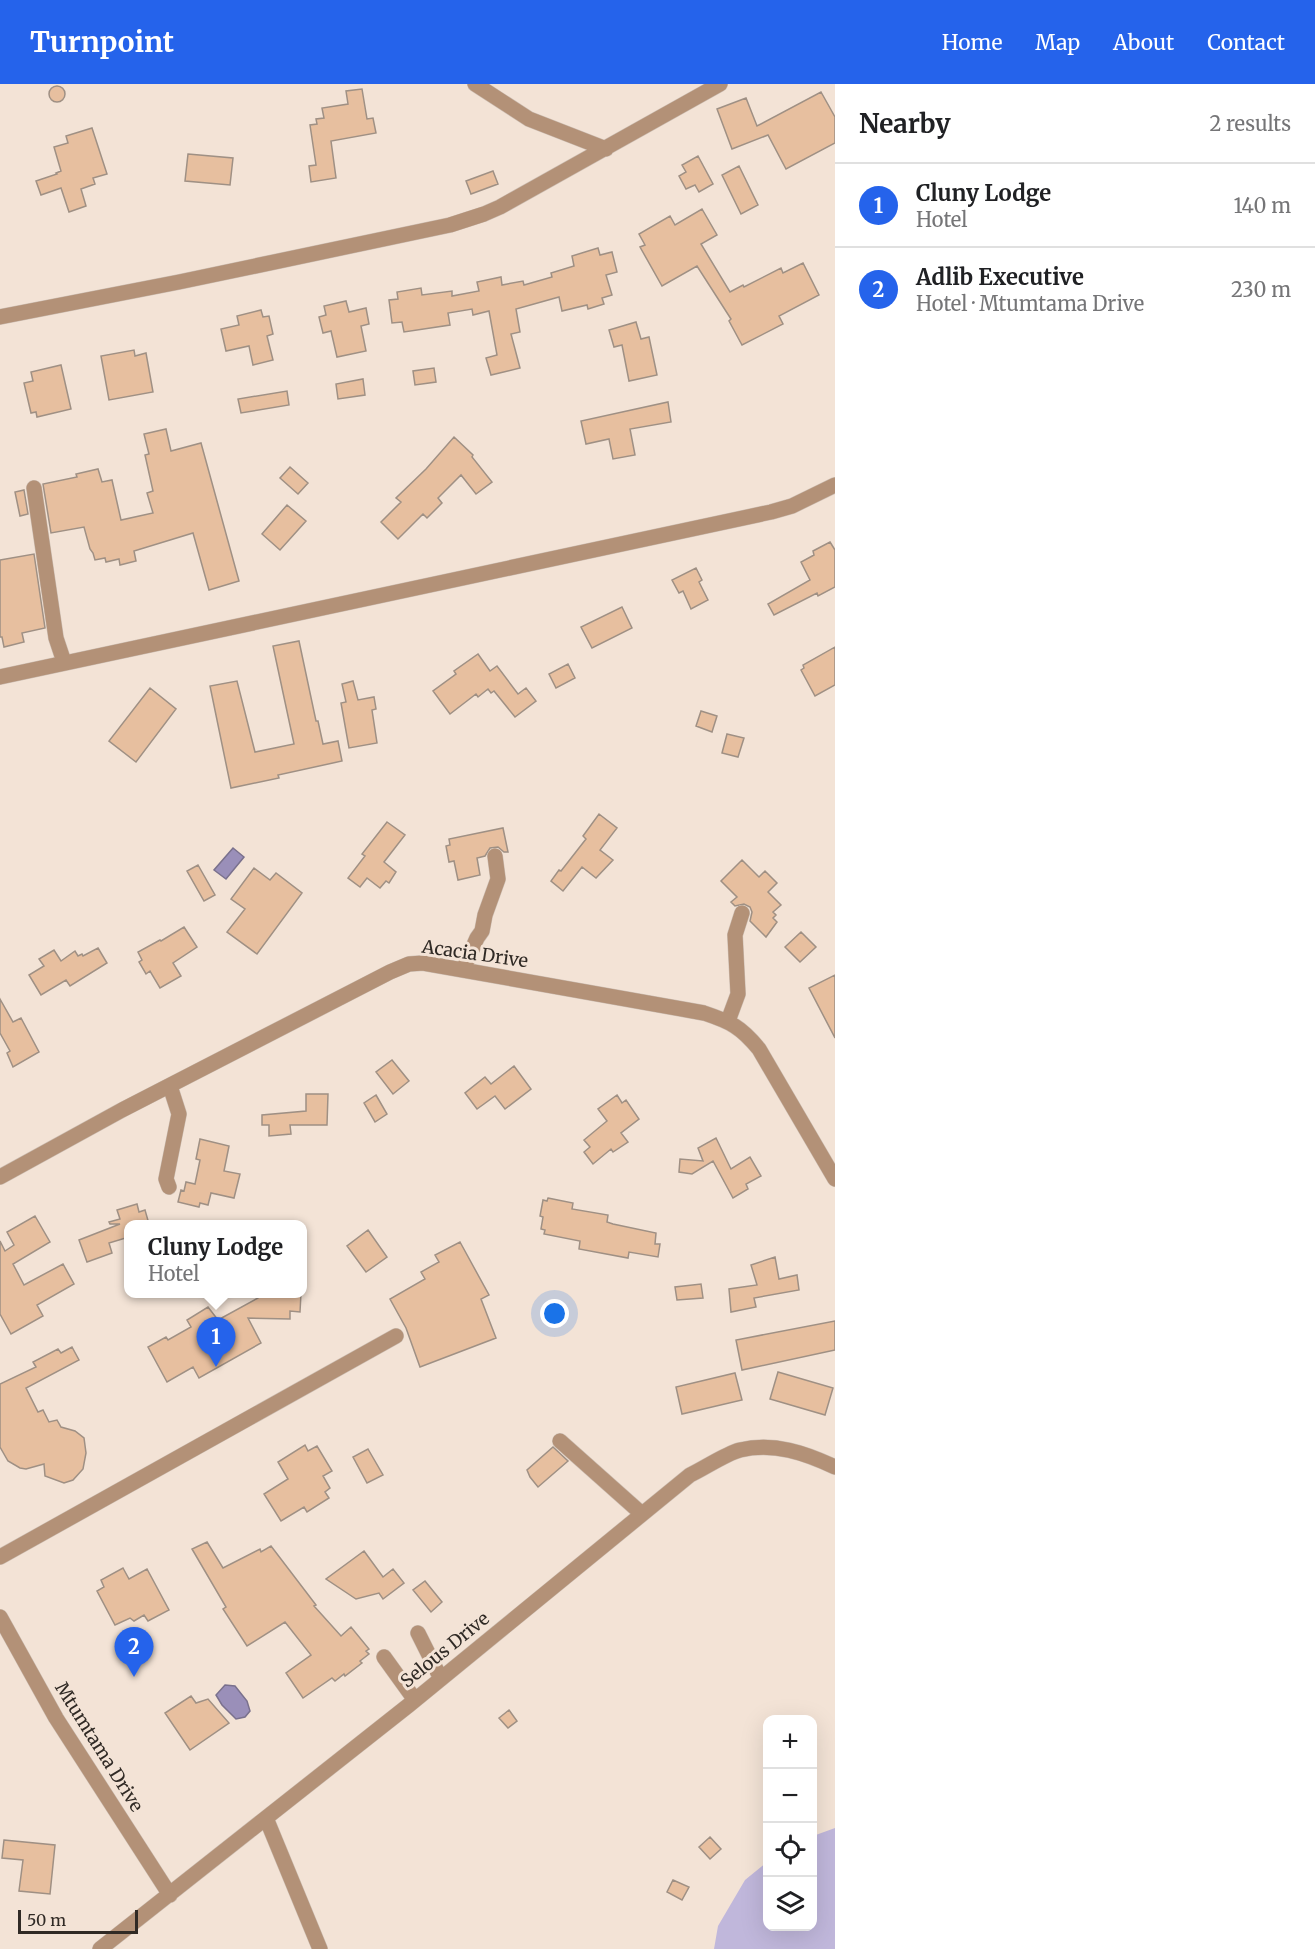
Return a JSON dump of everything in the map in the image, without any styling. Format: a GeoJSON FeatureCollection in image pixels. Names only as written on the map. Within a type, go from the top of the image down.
{"type":"FeatureCollection","features":[{"type":"Feature","properties":{"kind":"street"},"geometry":{"type":"LineString","coordinates":[[475,84],[529,119],[606,149]]}},
{"type":"Feature","properties":{"kind":"street"},"geometry":{"type":"LineString","coordinates":[[0,317],[450,225],[484,214],[606,149],[720,84]]}},
{"type":"Feature","properties":{"kind":"street"},"geometry":{"type":"LineString","coordinates":[[0,676],[771,512],[792,506],[835,484]]}},
{"type":"Feature","properties":{"kind":"street"},"geometry":{"type":"LineString","coordinates":[[34,488],[56,638],[64,662]]}},
{"type":"Feature","properties":{"kind":"street"},"geometry":{"type":"LineString","coordinates":[[463,970],[482,931],[485,915],[498,879],[495,856]]}},
{"type":"Feature","properties":{"kind":"street"},"geometry":{"type":"LineString","coordinates":[[728,1021],[738,994],[735,935],[742,913]]}},
{"type":"Feature","properties":{"kind":"street","name":"Acacia Drive"},"geometry":{"type":"LineString","coordinates":[[0,1177],[399,968],[409,964],[423,963],[704,1013],[728,1021],[746,1033],[759,1049],[835,1179]]}},
{"type":"Feature","properties":{"kind":"street"},"geometry":{"type":"LineString","coordinates":[[169,1188],[166,1179],[179,1114],[170,1086]]}},
{"type":"Feature","properties":{"kind":"street"},"geometry":{"type":"LineString","coordinates":[[0,1557],[396,1336]]}},
{"type":"Feature","properties":{"kind":"street"},"geometry":{"type":"LineString","coordinates":[[560,1442],[642,1514]]}},
{"type":"Feature","properties":{"kind":"street","name":"Selous Drive"},"geometry":{"type":"LineString","coordinates":[[100,1949],[415,1700],[690,1475],[738,1450],[765,1446],[789,1449],[817,1458],[835,1467]]}},
{"type":"Feature","properties":{"kind":"street","name":"Mtumtama Drive"},"geometry":{"type":"LineString","coordinates":[[0,1617],[56,1718],[170,1895]]}},
{"type":"Feature","properties":{"kind":"street"},"geometry":{"type":"LineString","coordinates":[[417,1633],[441,1679]]}},
{"type":"Feature","properties":{"kind":"street"},"geometry":{"type":"LineString","coordinates":[[384,1658],[415,1700]]}},
{"type":"Feature","properties":{"kind":"street"},"geometry":{"type":"LineString","coordinates":[[266,1818],[321,1949]]}},
{"type":"Feature","properties":{"kind":"shaded area"},"geometry":{"type":"Polygon","coordinates":[[[233,848],[244,857],[226,879],[214,870],[233,848]]]}},
{"type":"Feature","properties":{"kind":"shaded area"},"geometry":{"type":"Polygon","coordinates":[[[225,1685],[235,1686],[247,1701],[250,1711],[245,1717],[236,1719],[222,1705],[216,1695],[225,1685]]]}},
{"type":"Feature","properties":{"kind":"shaded area"},"geometry":{"type":"Polygon","coordinates":[[[835,1828],[835,1949],[714,1949],[718,1926],[745,1880],[763,1865],[763,1931],[817,1931],[817,1835],[835,1828]]]}},
{"type":"Feature","properties":{"kind":"building"},"geometry":{"type":"Polygon","coordinates":[[[54,86],[60,86],[65,94],[63,100],[54,102],[49,97],[49,91],[54,86]]]}},
{"type":"Feature","properties":{"kind":"building"},"geometry":{"type":"Polygon","coordinates":[[[362,89],[367,119],[373,118],[376,133],[331,141],[336,178],[311,182],[309,166],[316,165],[310,125],[317,124],[316,119],[324,118],[322,108],[348,104],[346,91],[362,89]]]}},
{"type":"Feature","properties":{"kind":"building"},"geometry":{"type":"Polygon","coordinates":[[[821,92],[835,117],[835,143],[786,169],[768,135],[732,149],[717,109],[746,98],[757,126],[821,92]]]}},
{"type":"Feature","properties":{"kind":"building"},"geometry":{"type":"Polygon","coordinates":[[[92,128],[107,174],[93,178],[95,184],[81,189],[86,206],[69,212],[61,188],[41,195],[36,181],[61,171],[54,147],[68,143],[66,136],[92,128]]]}},
{"type":"Feature","properties":{"kind":"building"},"geometry":{"type":"Polygon","coordinates":[[[188,154],[233,158],[230,185],[185,181],[188,154]]]}},
{"type":"Feature","properties":{"kind":"building"},"geometry":{"type":"Polygon","coordinates":[[[698,156],[713,184],[699,192],[695,185],[686,189],[679,176],[686,172],[682,165],[698,156]]]}},
{"type":"Feature","properties":{"kind":"building"},"geometry":{"type":"Polygon","coordinates":[[[739,166],[758,205],[741,214],[722,175],[739,166]]]}},
{"type":"Feature","properties":{"kind":"building"},"geometry":{"type":"Polygon","coordinates":[[[493,171],[498,184],[471,194],[466,181],[493,171]]]}},
{"type":"Feature","properties":{"kind":"building"},"geometry":{"type":"Polygon","coordinates":[[[702,209],[717,235],[701,244],[730,292],[781,268],[783,273],[803,263],[819,295],[779,316],[783,324],[742,345],[729,321],[731,319],[697,266],[662,286],[640,247],[645,245],[639,234],[670,216],[675,225],[702,209]]]}},
{"type":"Feature","properties":{"kind":"building"},"geometry":{"type":"Polygon","coordinates":[[[598,248],[600,255],[612,252],[617,272],[606,275],[612,295],[602,298],[604,304],[588,309],[587,305],[562,311],[559,297],[516,309],[520,332],[511,334],[520,368],[491,375],[486,358],[497,355],[489,311],[473,315],[472,309],[448,313],[450,325],[404,332],[402,322],[392,323],[389,300],[398,299],[397,292],[421,288],[422,295],[452,291],[452,296],[479,291],[477,282],[501,277],[502,285],[523,281],[524,285],[552,277],[551,273],[574,266],[572,256],[598,248]]]}},
{"type":"Feature","properties":{"kind":"building"},"geometry":{"type":"Polygon","coordinates":[[[346,301],[349,312],[366,308],[369,324],[361,326],[366,351],[337,357],[331,331],[323,333],[319,317],[326,315],[324,306],[346,301]]]}},
{"type":"Feature","properties":{"kind":"building"},"geometry":{"type":"Polygon","coordinates":[[[261,310],[263,317],[269,316],[273,334],[267,336],[273,360],[253,365],[249,346],[226,351],[221,329],[239,325],[237,316],[261,310]]]}},
{"type":"Feature","properties":{"kind":"building"},"geometry":{"type":"Polygon","coordinates":[[[636,322],[641,339],[649,337],[657,375],[629,381],[622,345],[614,347],[609,330],[636,322]]]}},
{"type":"Feature","properties":{"kind":"building"},"geometry":{"type":"Polygon","coordinates":[[[134,350],[135,356],[146,353],[153,392],[109,400],[101,356],[134,350]]]}},
{"type":"Feature","properties":{"kind":"building"},"geometry":{"type":"Polygon","coordinates":[[[61,365],[71,409],[37,417],[36,412],[31,413],[24,383],[33,381],[31,372],[61,365]]]}},
{"type":"Feature","properties":{"kind":"building"},"geometry":{"type":"Polygon","coordinates":[[[434,368],[436,382],[415,385],[413,371],[434,368]]]}},
{"type":"Feature","properties":{"kind":"building"},"geometry":{"type":"Polygon","coordinates":[[[363,379],[365,395],[338,399],[336,384],[363,379]]]}},
{"type":"Feature","properties":{"kind":"building"},"geometry":{"type":"Polygon","coordinates":[[[287,391],[289,405],[241,413],[238,399],[287,391]]]}},
{"type":"Feature","properties":{"kind":"building"},"geometry":{"type":"Polygon","coordinates":[[[668,402],[671,422],[630,429],[635,455],[613,459],[609,439],[586,444],[581,421],[668,402]]]}},
{"type":"Feature","properties":{"kind":"building"},"geometry":{"type":"Polygon","coordinates":[[[166,429],[171,451],[201,443],[239,581],[209,590],[193,533],[134,551],[136,561],[120,565],[119,559],[106,562],[105,558],[95,560],[84,527],[51,533],[43,484],[77,477],[76,474],[98,469],[102,482],[112,480],[121,520],[153,513],[147,493],[153,491],[145,455],[149,454],[144,434],[166,429]]]}},
{"type":"Feature","properties":{"kind":"building"},"geometry":{"type":"Polygon","coordinates":[[[454,437],[473,455],[472,457],[492,482],[476,494],[461,475],[438,498],[442,503],[427,518],[423,514],[398,539],[381,522],[401,502],[396,498],[454,437]]]}},
{"type":"Feature","properties":{"kind":"building"},"geometry":{"type":"Polygon","coordinates":[[[290,467],[308,483],[298,494],[280,478],[290,467]]]}},
{"type":"Feature","properties":{"kind":"building"},"geometry":{"type":"Polygon","coordinates":[[[24,490],[28,514],[20,516],[15,492],[24,490]]]}},
{"type":"Feature","properties":{"kind":"building"},"geometry":{"type":"Polygon","coordinates":[[[287,505],[306,521],[280,550],[262,534],[287,505]]]}},
{"type":"Feature","properties":{"kind":"building"},"geometry":{"type":"Polygon","coordinates":[[[830,542],[835,550],[835,587],[818,596],[817,593],[774,615],[768,604],[810,580],[801,562],[814,555],[813,551],[830,542]]]}},
{"type":"Feature","properties":{"kind":"building"},"geometry":{"type":"Polygon","coordinates":[[[34,554],[45,628],[22,633],[24,642],[4,647],[2,637],[0,637],[0,560],[34,554]]]}},
{"type":"Feature","properties":{"kind":"building"},"geometry":{"type":"Polygon","coordinates":[[[696,568],[702,580],[699,582],[708,600],[691,609],[683,591],[679,593],[672,580],[696,568]]]}},
{"type":"Feature","properties":{"kind":"building"},"geometry":{"type":"Polygon","coordinates":[[[622,607],[632,628],[592,648],[581,627],[622,607]]]}},
{"type":"Feature","properties":{"kind":"building"},"geometry":{"type":"Polygon","coordinates":[[[299,641],[323,744],[338,741],[342,761],[231,788],[210,686],[237,681],[255,752],[294,744],[273,646],[299,641]]]}},
{"type":"Feature","properties":{"kind":"building"},"geometry":{"type":"Polygon","coordinates":[[[835,647],[835,685],[815,696],[801,670],[804,668],[803,665],[835,647]]]}},
{"type":"Feature","properties":{"kind":"building"},"geometry":{"type":"Polygon","coordinates":[[[478,654],[490,671],[497,666],[518,694],[526,688],[536,701],[515,717],[494,691],[491,693],[488,689],[478,697],[476,694],[450,714],[433,691],[456,674],[454,671],[478,654]]]}},
{"type":"Feature","properties":{"kind":"building"},"geometry":{"type":"Polygon","coordinates":[[[568,664],[575,678],[556,688],[549,674],[568,664]]]}},
{"type":"Feature","properties":{"kind":"building"},"geometry":{"type":"Polygon","coordinates":[[[353,681],[358,700],[374,697],[376,709],[372,710],[377,743],[349,748],[341,703],[346,702],[342,684],[353,681]]]}},
{"type":"Feature","properties":{"kind":"building"},"geometry":{"type":"Polygon","coordinates":[[[150,688],[176,709],[136,762],[109,741],[150,688]]]}},
{"type":"Feature","properties":{"kind":"building"},"geometry":{"type":"Polygon","coordinates":[[[701,711],[717,716],[712,732],[696,726],[701,711]]]}},
{"type":"Feature","properties":{"kind":"building"},"geometry":{"type":"Polygon","coordinates":[[[727,734],[744,738],[738,757],[722,753],[727,734]]]}},
{"type":"Feature","properties":{"kind":"building"},"geometry":{"type":"Polygon","coordinates":[[[599,814],[617,828],[600,850],[613,860],[596,878],[582,867],[563,891],[551,881],[586,839],[583,836],[599,814]]]}},
{"type":"Feature","properties":{"kind":"building"},"geometry":{"type":"Polygon","coordinates":[[[387,822],[405,835],[384,862],[396,872],[389,883],[386,881],[380,888],[367,878],[360,887],[348,878],[365,856],[362,854],[387,822]]]}},
{"type":"Feature","properties":{"kind":"building"},"geometry":{"type":"Polygon","coordinates":[[[503,828],[508,852],[498,847],[490,848],[485,856],[477,858],[480,875],[458,880],[454,861],[449,862],[446,846],[450,845],[449,839],[503,828]]]}},
{"type":"Feature","properties":{"kind":"building"},"geometry":{"type":"Polygon","coordinates":[[[742,860],[759,877],[765,871],[777,883],[768,892],[781,905],[773,912],[776,915],[773,918],[777,922],[766,937],[750,921],[752,912],[750,907],[744,904],[735,906],[731,902],[737,897],[721,881],[742,860]]]}},
{"type":"Feature","properties":{"kind":"building"},"geometry":{"type":"Polygon","coordinates":[[[198,865],[215,895],[204,901],[187,871],[198,865]]]}},
{"type":"Feature","properties":{"kind":"building"},"geometry":{"type":"Polygon","coordinates":[[[254,868],[270,880],[276,873],[302,893],[257,954],[227,932],[245,909],[231,899],[254,868]]]}},
{"type":"Feature","properties":{"kind":"building"},"geometry":{"type":"Polygon","coordinates":[[[184,927],[197,947],[173,963],[181,976],[160,988],[150,971],[146,974],[139,962],[142,960],[138,952],[184,927]]]}},
{"type":"Feature","properties":{"kind":"building"},"geometry":{"type":"Polygon","coordinates":[[[801,932],[816,947],[800,962],[785,947],[801,932]]]}},
{"type":"Feature","properties":{"kind":"building"},"geometry":{"type":"Polygon","coordinates":[[[98,948],[107,963],[70,986],[66,980],[41,995],[29,975],[44,966],[39,959],[54,950],[61,961],[75,951],[78,956],[82,954],[83,956],[98,948]]]}},
{"type":"Feature","properties":{"kind":"building"},"geometry":{"type":"Polygon","coordinates":[[[835,975],[835,1038],[809,988],[835,975]]]}},
{"type":"Feature","properties":{"kind":"building"},"geometry":{"type":"Polygon","coordinates":[[[0,999],[13,1022],[21,1018],[39,1052],[13,1067],[7,1053],[10,1051],[0,1033],[0,999]]]}},
{"type":"Feature","properties":{"kind":"building"},"geometry":{"type":"Polygon","coordinates":[[[392,1060],[409,1081],[393,1094],[376,1072],[392,1060]]]}},
{"type":"Feature","properties":{"kind":"building"},"geometry":{"type":"Polygon","coordinates":[[[514,1066],[531,1089],[505,1109],[495,1096],[477,1109],[465,1093],[485,1077],[491,1084],[514,1066]]]}},
{"type":"Feature","properties":{"kind":"building"},"geometry":{"type":"Polygon","coordinates":[[[306,1094],[328,1094],[327,1125],[290,1125],[291,1134],[269,1136],[269,1125],[262,1125],[262,1115],[306,1111],[306,1094]]]}},
{"type":"Feature","properties":{"kind":"building"},"geometry":{"type":"Polygon","coordinates":[[[376,1095],[387,1114],[375,1122],[364,1103],[376,1095]]]}},
{"type":"Feature","properties":{"kind":"building"},"geometry":{"type":"Polygon","coordinates":[[[617,1095],[622,1103],[626,1100],[639,1119],[621,1133],[628,1142],[613,1152],[611,1149],[593,1164],[584,1152],[590,1147],[584,1140],[607,1121],[598,1109],[617,1095]]]}},
{"type":"Feature","properties":{"kind":"building"},"geometry":{"type":"Polygon","coordinates":[[[716,1138],[731,1169],[750,1157],[761,1176],[746,1184],[748,1189],[733,1198],[713,1161],[692,1174],[679,1172],[680,1159],[703,1161],[698,1148],[716,1138]]]}},
{"type":"Feature","properties":{"kind":"building"},"geometry":{"type":"Polygon","coordinates":[[[200,1139],[229,1146],[224,1171],[240,1174],[234,1198],[211,1193],[208,1205],[200,1203],[199,1207],[178,1202],[186,1182],[195,1184],[200,1160],[196,1159],[200,1139]]]}},
{"type":"Feature","properties":{"kind":"building"},"geometry":{"type":"Polygon","coordinates":[[[548,1198],[573,1203],[572,1209],[608,1215],[607,1222],[613,1224],[656,1233],[655,1244],[660,1244],[658,1257],[629,1252],[628,1258],[579,1249],[580,1241],[544,1234],[545,1230],[541,1229],[543,1217],[540,1216],[543,1200],[547,1201],[548,1198]]]}},
{"type":"Feature","properties":{"kind":"building"},"geometry":{"type":"Polygon","coordinates":[[[137,1204],[139,1212],[145,1210],[148,1220],[124,1220],[124,1238],[109,1243],[112,1253],[87,1262],[79,1240],[120,1224],[109,1222],[120,1219],[117,1210],[137,1204]]]}},
{"type":"Feature","properties":{"kind":"building"},"geometry":{"type":"Polygon","coordinates":[[[35,1216],[50,1242],[13,1264],[24,1285],[63,1264],[74,1284],[37,1305],[43,1316],[11,1334],[0,1314],[0,1241],[5,1251],[14,1245],[7,1232],[35,1216]]]}},
{"type":"Feature","properties":{"kind":"building"},"geometry":{"type":"Polygon","coordinates":[[[368,1230],[387,1257],[366,1272],[347,1246],[368,1230]]]}},
{"type":"Feature","properties":{"kind":"building"},"geometry":{"type":"Polygon","coordinates":[[[460,1242],[489,1295],[481,1299],[496,1338],[420,1367],[406,1328],[390,1299],[425,1279],[421,1272],[439,1262],[435,1255],[460,1242]]]}},
{"type":"Feature","properties":{"kind":"building"},"geometry":{"type":"Polygon","coordinates":[[[775,1257],[779,1279],[797,1275],[799,1290],[754,1298],[756,1307],[731,1312],[729,1289],[757,1285],[751,1265],[775,1257]]]}},
{"type":"Feature","properties":{"kind":"building"},"geometry":{"type":"Polygon","coordinates":[[[701,1284],[703,1298],[677,1300],[675,1287],[701,1284]]]}},
{"type":"Feature","properties":{"kind":"building"},"geometry":{"type":"Polygon","coordinates":[[[258,1298],[301,1298],[300,1312],[290,1311],[290,1319],[248,1318],[261,1343],[199,1378],[193,1367],[167,1382],[148,1347],[166,1337],[168,1340],[191,1327],[187,1320],[208,1307],[218,1320],[258,1298]]]}},
{"type":"Feature","properties":{"kind":"building"},"geometry":{"type":"Polygon","coordinates":[[[835,1321],[835,1350],[742,1370],[736,1340],[835,1321]]]}},
{"type":"Feature","properties":{"kind":"building"},"geometry":{"type":"Polygon","coordinates":[[[72,1347],[79,1360],[26,1388],[38,1412],[43,1410],[49,1422],[57,1420],[61,1427],[75,1431],[84,1438],[86,1453],[83,1469],[73,1480],[64,1483],[45,1476],[44,1464],[26,1469],[8,1461],[0,1447],[0,1384],[36,1367],[33,1362],[58,1349],[61,1353],[72,1347]]]}},
{"type":"Feature","properties":{"kind":"building"},"geometry":{"type":"Polygon","coordinates":[[[778,1372],[833,1388],[825,1415],[770,1399],[778,1372]]]}},
{"type":"Feature","properties":{"kind":"building"},"geometry":{"type":"Polygon","coordinates":[[[735,1373],[742,1400],[682,1414],[676,1387],[735,1373]]]}},
{"type":"Feature","properties":{"kind":"building"},"geometry":{"type":"Polygon","coordinates":[[[305,1445],[308,1451],[317,1446],[332,1471],[323,1476],[330,1488],[325,1492],[329,1498],[307,1512],[304,1507],[281,1521],[264,1494],[288,1479],[278,1462],[305,1445]]]}},
{"type":"Feature","properties":{"kind":"building"},"geometry":{"type":"Polygon","coordinates":[[[553,1447],[568,1461],[538,1487],[527,1470],[553,1447]]]}},
{"type":"Feature","properties":{"kind":"building"},"geometry":{"type":"Polygon","coordinates":[[[368,1449],[383,1475],[367,1483],[353,1457],[368,1449]]]}},
{"type":"Feature","properties":{"kind":"building"},"geometry":{"type":"Polygon","coordinates":[[[207,1542],[223,1568],[260,1549],[261,1552],[271,1546],[316,1605],[314,1606],[341,1636],[351,1627],[369,1649],[366,1651],[369,1654],[360,1661],[362,1663],[345,1676],[344,1674],[335,1681],[332,1678],[303,1698],[286,1673],[311,1655],[285,1622],[247,1646],[223,1609],[226,1607],[192,1549],[207,1542]]]}},
{"type":"Feature","properties":{"kind":"building"},"geometry":{"type":"Polygon","coordinates":[[[364,1551],[383,1577],[393,1569],[404,1583],[383,1599],[379,1593],[356,1599],[326,1579],[364,1551]]]}},
{"type":"Feature","properties":{"kind":"building"},"geometry":{"type":"Polygon","coordinates":[[[123,1568],[129,1579],[147,1569],[169,1610],[148,1621],[144,1615],[134,1621],[130,1618],[115,1625],[97,1591],[104,1587],[101,1580],[123,1568]]]}},
{"type":"Feature","properties":{"kind":"building"},"geometry":{"type":"Polygon","coordinates":[[[425,1581],[442,1602],[431,1612],[413,1590],[425,1581]]]}},
{"type":"Feature","properties":{"kind":"building"},"geometry":{"type":"Polygon","coordinates":[[[191,1696],[196,1703],[208,1699],[229,1723],[190,1750],[165,1713],[191,1696]]]}},
{"type":"Feature","properties":{"kind":"building"},"geometry":{"type":"Polygon","coordinates":[[[509,1710],[517,1721],[508,1728],[499,1718],[509,1710]]]}},
{"type":"Feature","properties":{"kind":"building"},"geometry":{"type":"Polygon","coordinates":[[[710,1837],[721,1849],[710,1859],[699,1847],[710,1837]]]}},
{"type":"Feature","properties":{"kind":"building"},"geometry":{"type":"Polygon","coordinates":[[[4,1840],[55,1845],[50,1894],[19,1891],[23,1860],[2,1858],[4,1840]]]}},
{"type":"Feature","properties":{"kind":"building"},"geometry":{"type":"Polygon","coordinates":[[[673,1880],[689,1887],[682,1900],[667,1892],[673,1880]]]}},
{"type":"Feature","properties":{"kind":"place","name":"Cluny Lodge"},"geometry":{"type":"Point","coordinates":[216,1367]}},
{"type":"Feature","properties":{"kind":"place","name":"Adlib Executive"},"geometry":{"type":"Point","coordinates":[134,1677]}}]}
